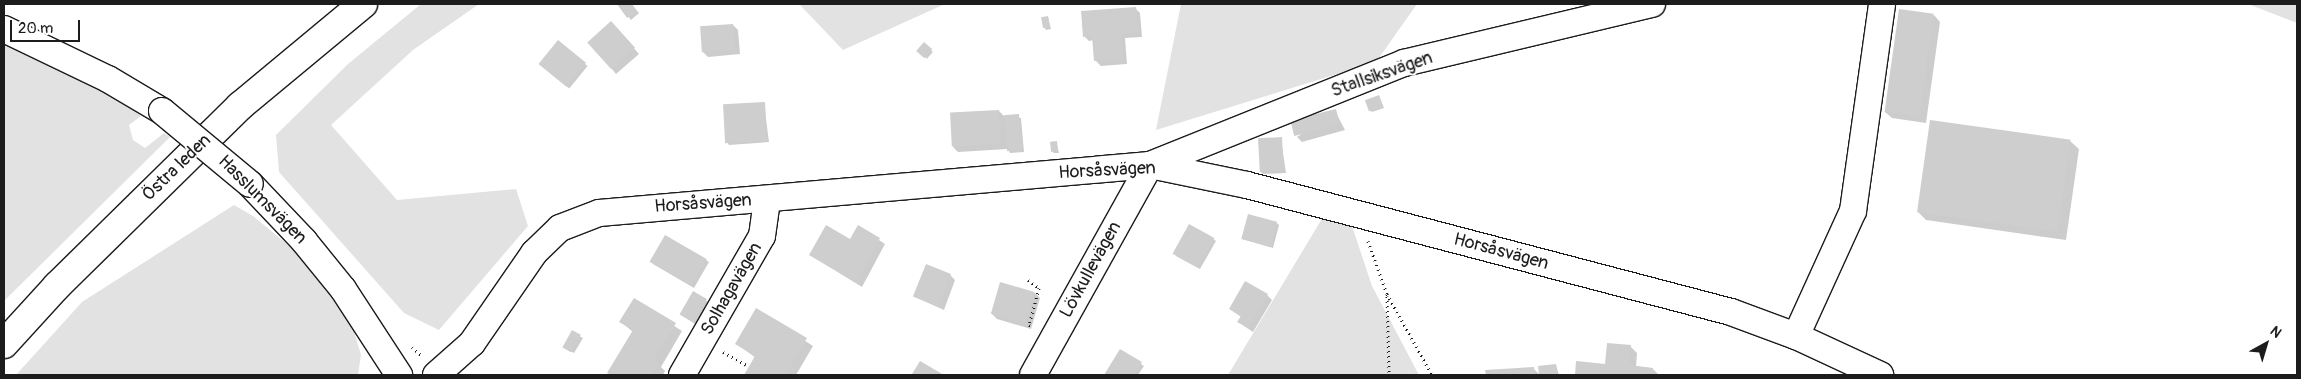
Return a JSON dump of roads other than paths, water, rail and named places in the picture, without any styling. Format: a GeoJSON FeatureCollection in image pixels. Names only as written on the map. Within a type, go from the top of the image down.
{"type":"FeatureCollection","features":[{"type":"Feature","properties":{"kind":"highway","name":"Östra leden"},"geometry":{"type":"LineString","coordinates":[[4,344],[56,286],[240,106],[363,4]]}},
{"type":"Feature","properties":{"kind":"highway"},"geometry":{"type":"LineString","coordinates":[[4,318],[56,286]]}},
{"type":"Feature","properties":{"kind":"street","name":"Stallsiksvägen"},"geometry":{"type":"LineString","coordinates":[[1150,165],[1404,64],[1652,4]]}},
{"type":"Feature","properties":{"kind":"street"},"geometry":{"type":"LineString","coordinates":[[1796,336],[1853,211],[1882,4]]}},
{"type":"Feature","properties":{"kind":"street","name":"Hasslumsvägen"},"geometry":{"type":"LineString","coordinates":[[4,29],[108,79],[162,111],[250,184],[304,241],[343,288],[399,375]]}},
{"type":"Feature","properties":{"kind":"street","name":"Horsåsvägen"},"geometry":{"type":"LineString","coordinates":[[436,375],[472,343],[534,253],[560,228],[599,213],[1150,165],[1247,184],[1731,312],[1796,336],[1880,375]]}},
{"type":"Feature","properties":{"kind":"street","name":"Lövkullevägen"},"geometry":{"type":"LineString","coordinates":[[1032,375],[1150,165]]}},
{"type":"Feature","properties":{"kind":"street","name":"Solhagavägen"},"geometry":{"type":"LineString","coordinates":[[682,375],[762,236],[767,199]]}}]}
